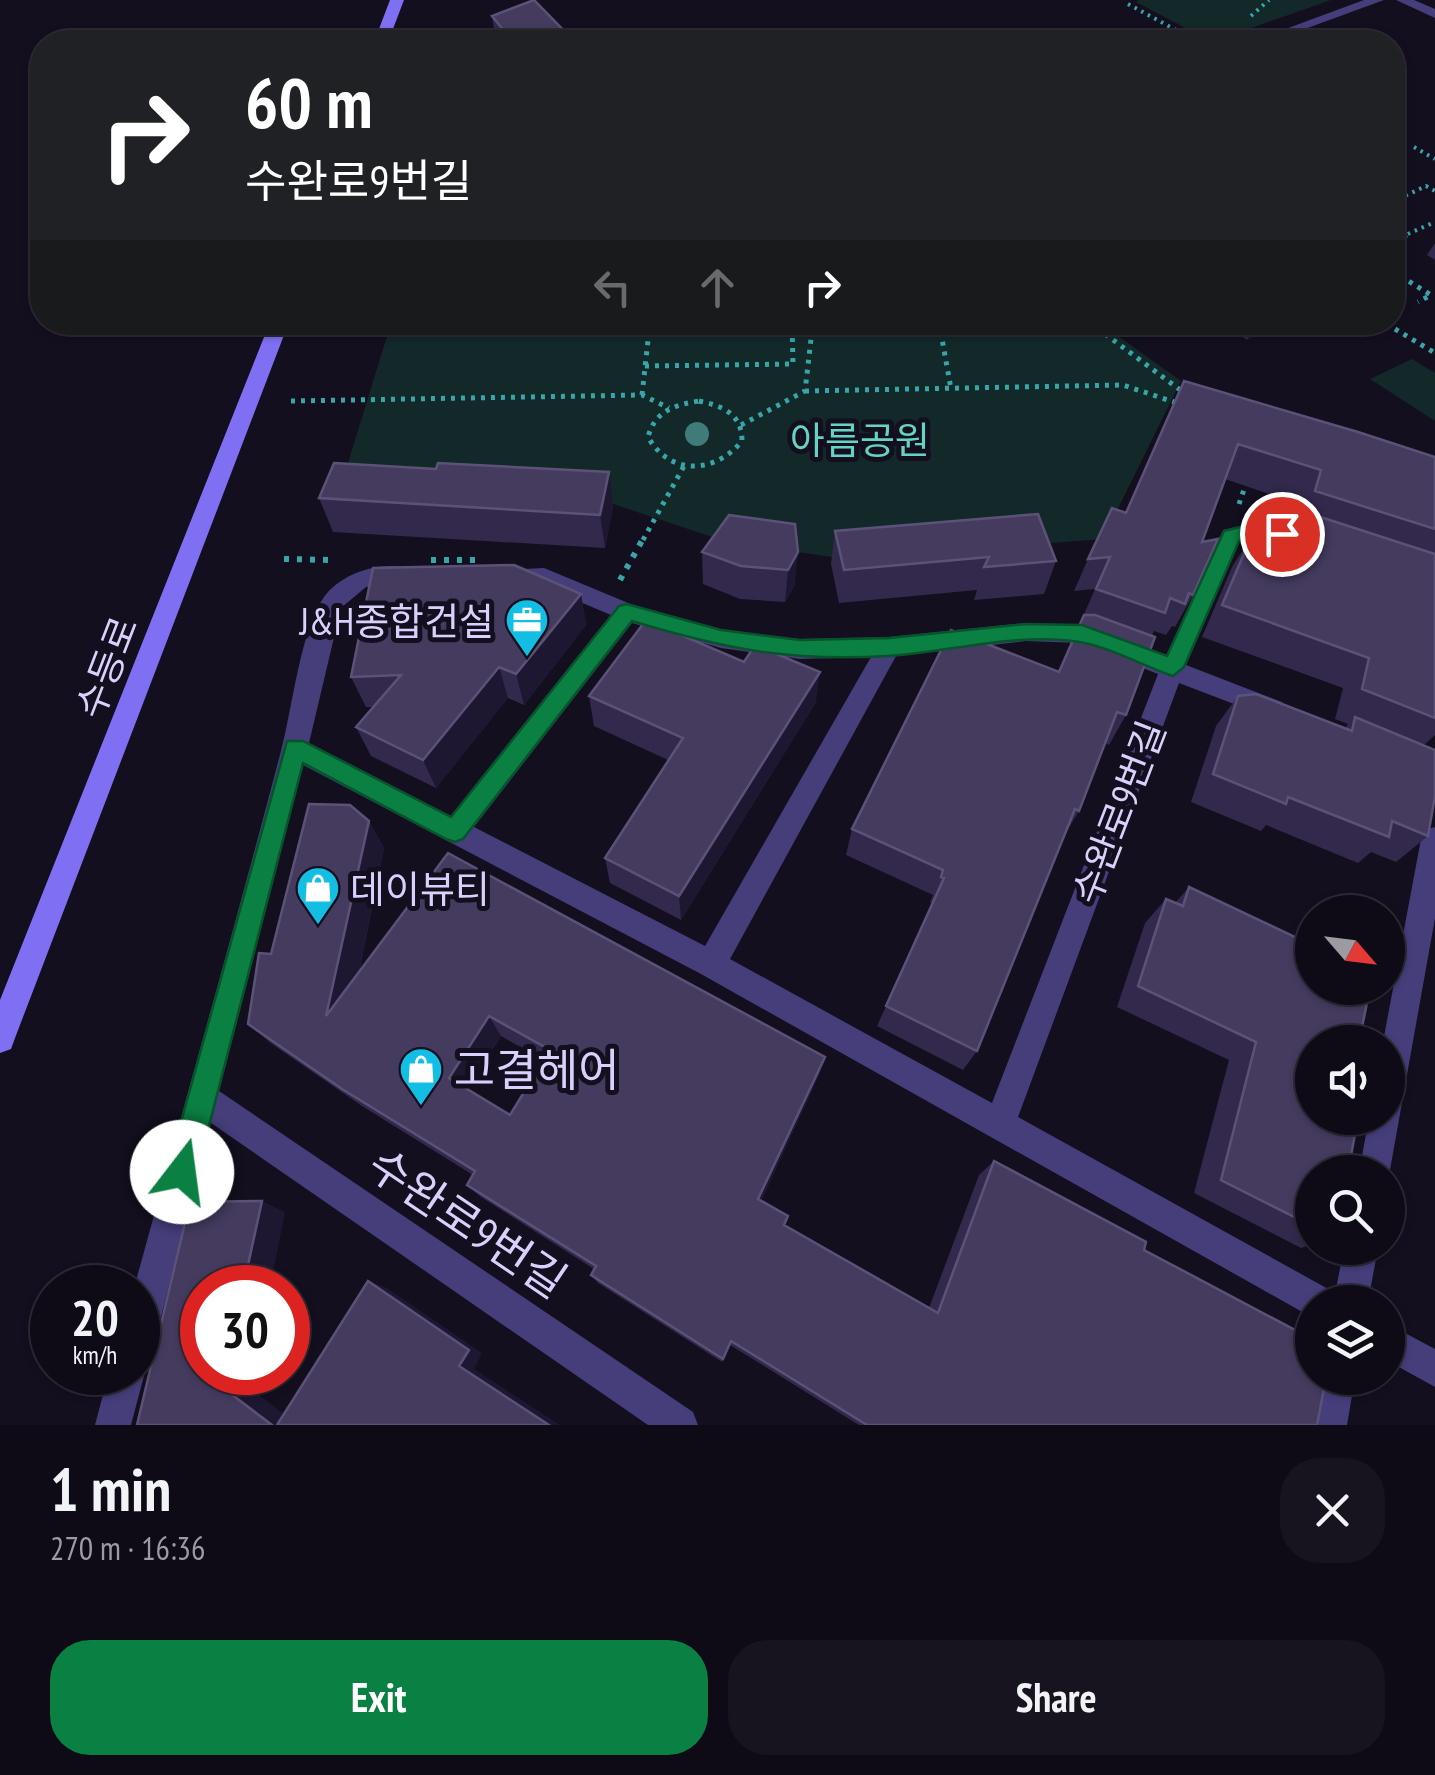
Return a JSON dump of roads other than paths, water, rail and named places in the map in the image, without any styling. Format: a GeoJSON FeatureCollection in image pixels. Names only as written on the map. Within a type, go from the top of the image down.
{"type":"FeatureCollection","features":[{"type":"Feature","properties":{"kind":"street"},"geometry":{"type":"LineString","coordinates":[[385,30],[396,0]]}},
{"type":"Feature","properties":{"kind":"street"},"geometry":{"type":"LineString","coordinates":[[1291,30],[1377,0]]}},
{"type":"Feature","properties":{"kind":"street"},"geometry":{"type":"LineString","coordinates":[[1403,0],[1435,14]]}},
{"type":"Feature","properties":{"kind":"street","name":"수등로"},"geometry":{"type":"LineString","coordinates":[[0,1038],[275,335]]}},
{"type":"Feature","properties":{"kind":"street","name":"수완로9번길"},"geometry":{"type":"LineString","coordinates":[[1000,1125],[1173,667],[1232,536],[1267,528],[1334,550]]}},
{"type":"Feature","properties":{"kind":"street"},"geometry":{"type":"LineString","coordinates":[[157,1265],[295,748],[326,614],[336,594],[355,580],[390,574],[428,575]]}},
{"type":"Feature","properties":{"kind":"street"},"geometry":{"type":"LineString","coordinates":[[486,576],[544,577],[627,612],[721,639],[800,649],[889,647],[1026,632],[1082,634],[1295,718]]}},
{"type":"Feature","properties":{"kind":"street"},"geometry":{"type":"LineString","coordinates":[[455,831],[627,612]]}},
{"type":"Feature","properties":{"kind":"street"},"geometry":{"type":"LineString","coordinates":[[712,964],[889,647]]}},
{"type":"Feature","properties":{"kind":"street"},"geometry":{"type":"LineString","coordinates":[[295,748],[712,964],[1295,1289]]}},
{"type":"Feature","properties":{"kind":"street"},"geometry":{"type":"LineString","coordinates":[[1402,1025],[1435,839]]}},
{"type":"Feature","properties":{"kind":"street","name":"수완로9번길"},"geometry":{"type":"LineString","coordinates":[[202,1098],[680,1425]]}},
{"type":"Feature","properties":{"kind":"street"},"geometry":{"type":"LineString","coordinates":[[1405,1352],[1435,1369]]}},
{"type":"Feature","properties":{"kind":"street"},"geometry":{"type":"LineString","coordinates":[[113,1425],[121,1395]]}},
{"type":"Feature","properties":{"kind":"street"},"geometry":{"type":"LineString","coordinates":[[1328,1425],[1334,1395]]}},
{"type":"Feature","properties":{"kind":"place","name":"J&H종합건설"},"geometry":{"type":"Point","coordinates":[527,658]}},
{"type":"Feature","properties":{"kind":"place","name":"데이뷰티"},"geometry":{"type":"Point","coordinates":[318,926]}},
{"type":"Feature","properties":{"kind":"place","name":"고결헤어"},"geometry":{"type":"Point","coordinates":[421,1107]}},
{"type":"Feature","properties":{"kind":"park label","name":"아름공원"},"geometry":{"type":"Point","coordinates":[860,439]}}]}
